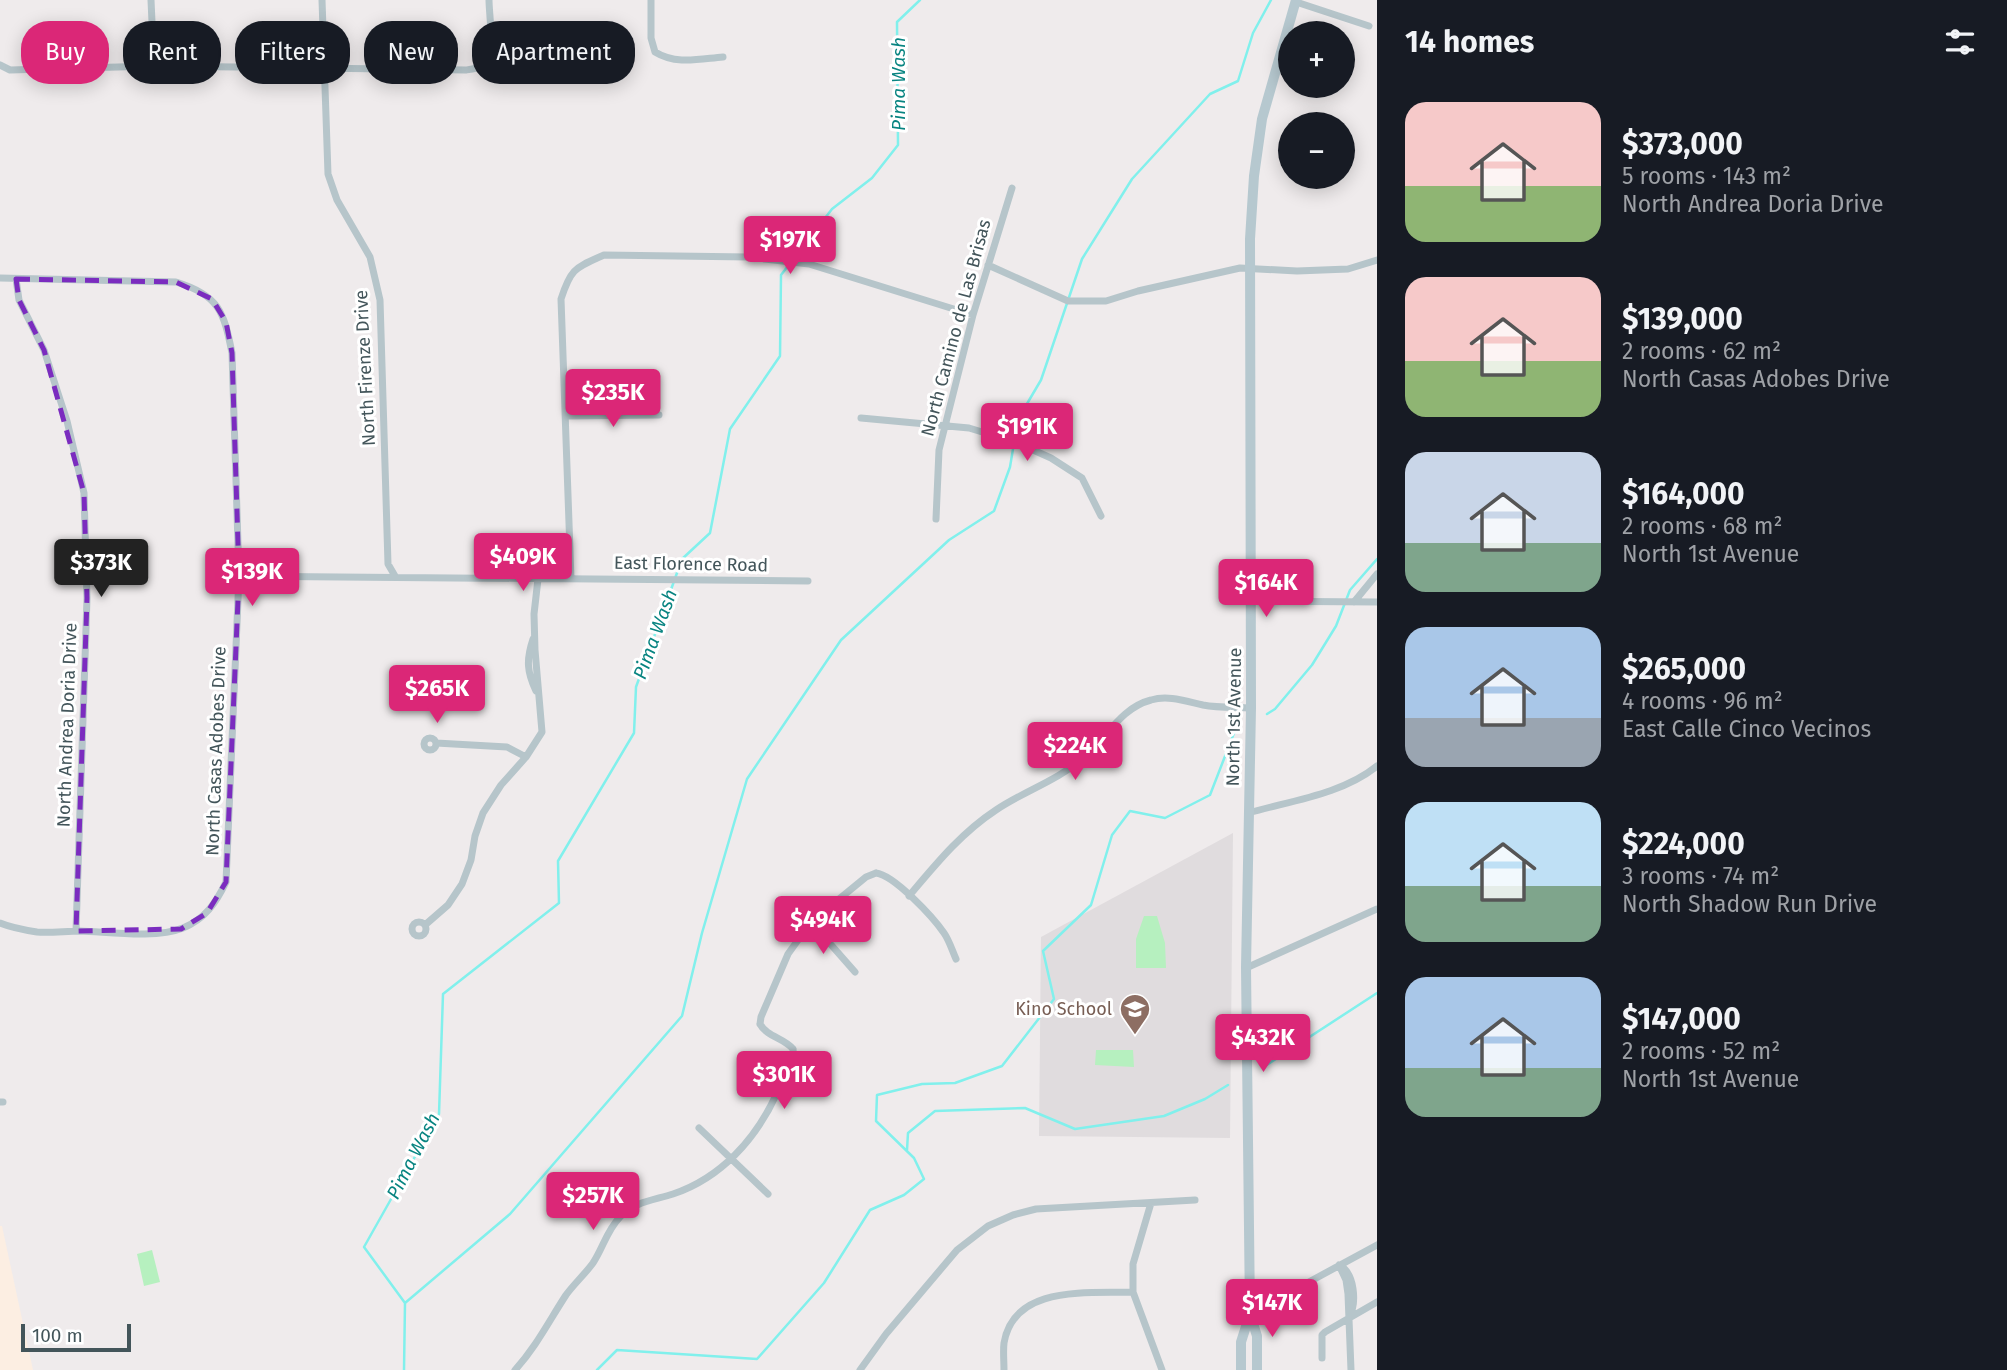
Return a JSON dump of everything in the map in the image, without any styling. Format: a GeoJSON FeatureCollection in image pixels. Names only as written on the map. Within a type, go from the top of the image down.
{"type":"FeatureCollection","features":[{"type":"Feature","properties":{"kind":"main road","name":"North 1st Avenue"},"geometry":{"type":"LineString","coordinates":[[1257,1370],[1257,1336],[1250,1314],[1246,968],[1251,708],[1250,267],[1254,176],[1262,120],[1296,1]]}},
{"type":"Feature","properties":{"kind":"main road","name":"North 1st Avenue"},"geometry":{"type":"LineString","coordinates":[[1241,1370],[1241,1342],[1250,1314]]}},
{"type":"Feature","properties":{"kind":"street"},"geometry":{"type":"LineString","coordinates":[[151,0],[152,21]]}},
{"type":"Feature","properties":{"kind":"street","name":"North Firenze Drive"},"geometry":{"type":"LineString","coordinates":[[322,0],[323,21]]}},
{"type":"Feature","properties":{"kind":"street"},"geometry":{"type":"LineString","coordinates":[[350,69],[466,70],[478,67],[486,62],[491,53],[489,0]]}},
{"type":"Feature","properties":{"kind":"street"},"geometry":{"type":"LineString","coordinates":[[651,0],[651,38],[655,51],[666,59],[723,57]]}},
{"type":"Feature","properties":{"kind":"street"},"geometry":{"type":"LineString","coordinates":[[1296,1],[1369,26]]}},
{"type":"Feature","properties":{"kind":"street"},"geometry":{"type":"LineString","coordinates":[[0,65],[10,70],[123,67]]}},
{"type":"Feature","properties":{"kind":"street","name":"North Firenze Drive"},"geometry":{"type":"LineString","coordinates":[[326,84],[328,174],[337,200],[370,257],[380,300],[388,564],[395,576]]}},
{"type":"Feature","properties":{"kind":"street","name":"North Camino de Las Brisas"},"geometry":{"type":"LineString","coordinates":[[936,519],[939,450],[944,425],[973,315],[1012,188]]}},
{"type":"Feature","properties":{"kind":"street"},"geometry":{"type":"LineString","coordinates":[[570,579],[561,299],[569,275],[582,265],[604,255],[748,257],[809,264],[973,315]]}},
{"type":"Feature","properties":{"kind":"street"},"geometry":{"type":"LineString","coordinates":[[988,265],[1068,301],[1106,301],[1138,291],[1250,267],[1297,271],[1348,269],[1377,260]]}},
{"type":"Feature","properties":{"kind":"street","name":"North Casas Adobes Drive"},"geometry":{"type":"LineString","coordinates":[[0,278],[176,282],[196,288],[212,299],[226,322],[232,353],[239,576],[226,882],[208,913],[181,929],[159,933],[40,932],[0,923]]}},
{"type":"Feature","properties":{"kind":"street","name":"North Andrea Doria Drive"},"geometry":{"type":"LineString","coordinates":[[16,279],[19,300],[44,350],[63,409],[84,493],[87,598],[76,931]]}},
{"type":"Feature","properties":{"kind":"street"},"geometry":{"type":"LineString","coordinates":[[566,416],[659,415]]}},
{"type":"Feature","properties":{"kind":"street"},"geometry":{"type":"LineString","coordinates":[[861,418],[969,428],[1051,458],[1082,478],[1101,516]]}},
{"type":"Feature","properties":{"kind":"street"},"geometry":{"type":"LineString","coordinates":[[1354,602],[1377,574]]}},
{"type":"Feature","properties":{"kind":"street","name":"East Florence Road"},"geometry":{"type":"LineString","coordinates":[[239,576],[808,581]]}},
{"type":"Feature","properties":{"kind":"street"},"geometry":{"type":"LineString","coordinates":[[425,925],[448,905],[462,884],[483,813],[542,732],[539,698],[527,673],[529,650],[535,633],[538,579]]}},
{"type":"Feature","properties":{"kind":"street"},"geometry":{"type":"LineString","coordinates":[[1251,601],[1377,602]]}},
{"type":"Feature","properties":{"kind":"street"},"geometry":{"type":"LineString","coordinates":[[909,896],[936,863],[981,821],[1067,770],[1095,747],[1127,711],[1141,703],[1163,698],[1217,707],[1251,708]]}},
{"type":"Feature","properties":{"kind":"street"},"geometry":{"type":"LineString","coordinates":[[436,743],[507,747],[526,757]]}},
{"type":"Feature","properties":{"kind":"street"},"geometry":{"type":"LineString","coordinates":[[1248,813],[1345,784],[1366,775],[1377,766]]}},
{"type":"Feature","properties":{"kind":"street"},"geometry":{"type":"LineString","coordinates":[[515,1370],[543,1334],[572,1288],[593,1263],[609,1230],[623,1213],[637,1205],[685,1189],[712,1175],[731,1160],[767,1114],[795,1048],[758,1025],[788,954],[811,922],[876,869],[909,896],[944,933],[956,958]]}},
{"type":"Feature","properties":{"kind":"street"},"geometry":{"type":"LineString","coordinates":[[1246,968],[1377,909]]}},
{"type":"Feature","properties":{"kind":"street"},"geometry":{"type":"LineString","coordinates":[[811,922],[855,972]]}},
{"type":"Feature","properties":{"kind":"street"},"geometry":{"type":"LineString","coordinates":[[699,1128],[768,1194]]}},
{"type":"Feature","properties":{"kind":"street"},"geometry":{"type":"LineString","coordinates":[[860,1370],[886,1334],[957,1250],[988,1226],[1036,1209],[1195,1199]]}},
{"type":"Feature","properties":{"kind":"street"},"geometry":{"type":"LineString","coordinates":[[1151,1203],[1133,1264],[1133,1292],[1162,1370]]}},
{"type":"Feature","properties":{"kind":"street"},"geometry":{"type":"LineString","coordinates":[[1250,1314],[1377,1245]]}},
{"type":"Feature","properties":{"kind":"street"},"geometry":{"type":"LineString","coordinates":[[1339,1265],[1344,1268],[1352,1282],[1353,1310],[1349,1317],[1351,1370]]}},
{"type":"Feature","properties":{"kind":"street"},"geometry":{"type":"LineString","coordinates":[[1004,1370],[1004,1342],[1012,1321],[1027,1306],[1051,1296],[1133,1292]]}},
{"type":"Feature","properties":{"kind":"street"},"geometry":{"type":"LineString","coordinates":[[1322,1358],[1322,1335],[1377,1302]]}},
{"type":"Feature","properties":{"kind":"highlighted area"},"geometry":{"type":"Polygon","coordinates":[[[16,279],[176,282],[212,299],[226,322],[232,353],[239,576],[226,882],[207,913],[181,929],[76,931],[87,598],[84,493],[44,350],[19,300],[16,279]]]}},
{"type":"Feature","properties":{"kind":"shaded area","name":"Kino School"},"geometry":{"type":"Polygon","coordinates":[[[1233,833],[1230,1138],[1039,1136],[1041,937],[1233,833]]]}},
{"type":"Feature","properties":{"kind":"shaded area"},"geometry":{"type":"Polygon","coordinates":[[[2,1226],[33,1370],[0,1370],[2,1226]]]}},
{"type":"Feature","properties":{"kind":"green space"},"geometry":{"type":"Polygon","coordinates":[[[1144,916],[1157,916],[1165,943],[1166,968],[1136,968],[1136,939],[1144,916]]]}},
{"type":"Feature","properties":{"kind":"green space"},"geometry":{"type":"Polygon","coordinates":[[[1096,1050],[1133,1050],[1134,1067],[1095,1065],[1096,1050]]]}},
{"type":"Feature","properties":{"kind":"green space"},"geometry":{"type":"Polygon","coordinates":[[[152,1250],[160,1282],[144,1286],[137,1254],[152,1250]]]}},
{"type":"Feature","properties":{"kind":"waterway","name":"Pima Wash"},"geometry":{"type":"LineString","coordinates":[[404,1370],[405,1303],[364,1247],[439,1114],[443,994],[559,903],[558,861],[634,733],[636,687],[682,559],[710,533],[730,429],[780,356],[781,275],[832,209],[872,178],[898,145],[897,22],[920,0]]}},
{"type":"Feature","properties":{"kind":"waterway"},"geometry":{"type":"LineString","coordinates":[[405,1303],[510,1214],[682,1016],[702,933],[747,779],[841,640],[949,540],[994,511],[1010,467],[1018,419],[1041,380],[1082,259],[1132,179],[1210,94],[1238,81],[1253,33],[1271,0]]}},
{"type":"Feature","properties":{"kind":"waterway"},"geometry":{"type":"LineString","coordinates":[[1267,714],[1275,709],[1312,665],[1336,626],[1350,590],[1377,559]]}},
{"type":"Feature","properties":{"kind":"waterway"},"geometry":{"type":"LineString","coordinates":[[597,1370],[617,1350],[757,1359],[824,1283],[870,1210],[904,1195],[924,1179],[914,1158],[876,1121],[877,1095],[922,1084],[955,1083],[1002,1066],[1054,999],[1043,951],[1091,905],[1112,835],[1130,811],[1165,818],[1210,795],[1234,733],[1239,729]]}},
{"type":"Feature","properties":{"kind":"waterway"},"geometry":{"type":"LineString","coordinates":[[1265,1066],[1377,993]]}},
{"type":"Feature","properties":{"kind":"waterway"},"geometry":{"type":"LineString","coordinates":[[907,1150],[908,1133],[935,1111],[1025,1108],[1075,1129],[1164,1116],[1205,1099],[1228,1085]]}},
{"type":"Feature","properties":{"kind":"place","name":"Kino School"},"geometry":{"type":"Point","coordinates":[1135,1036]}}]}
